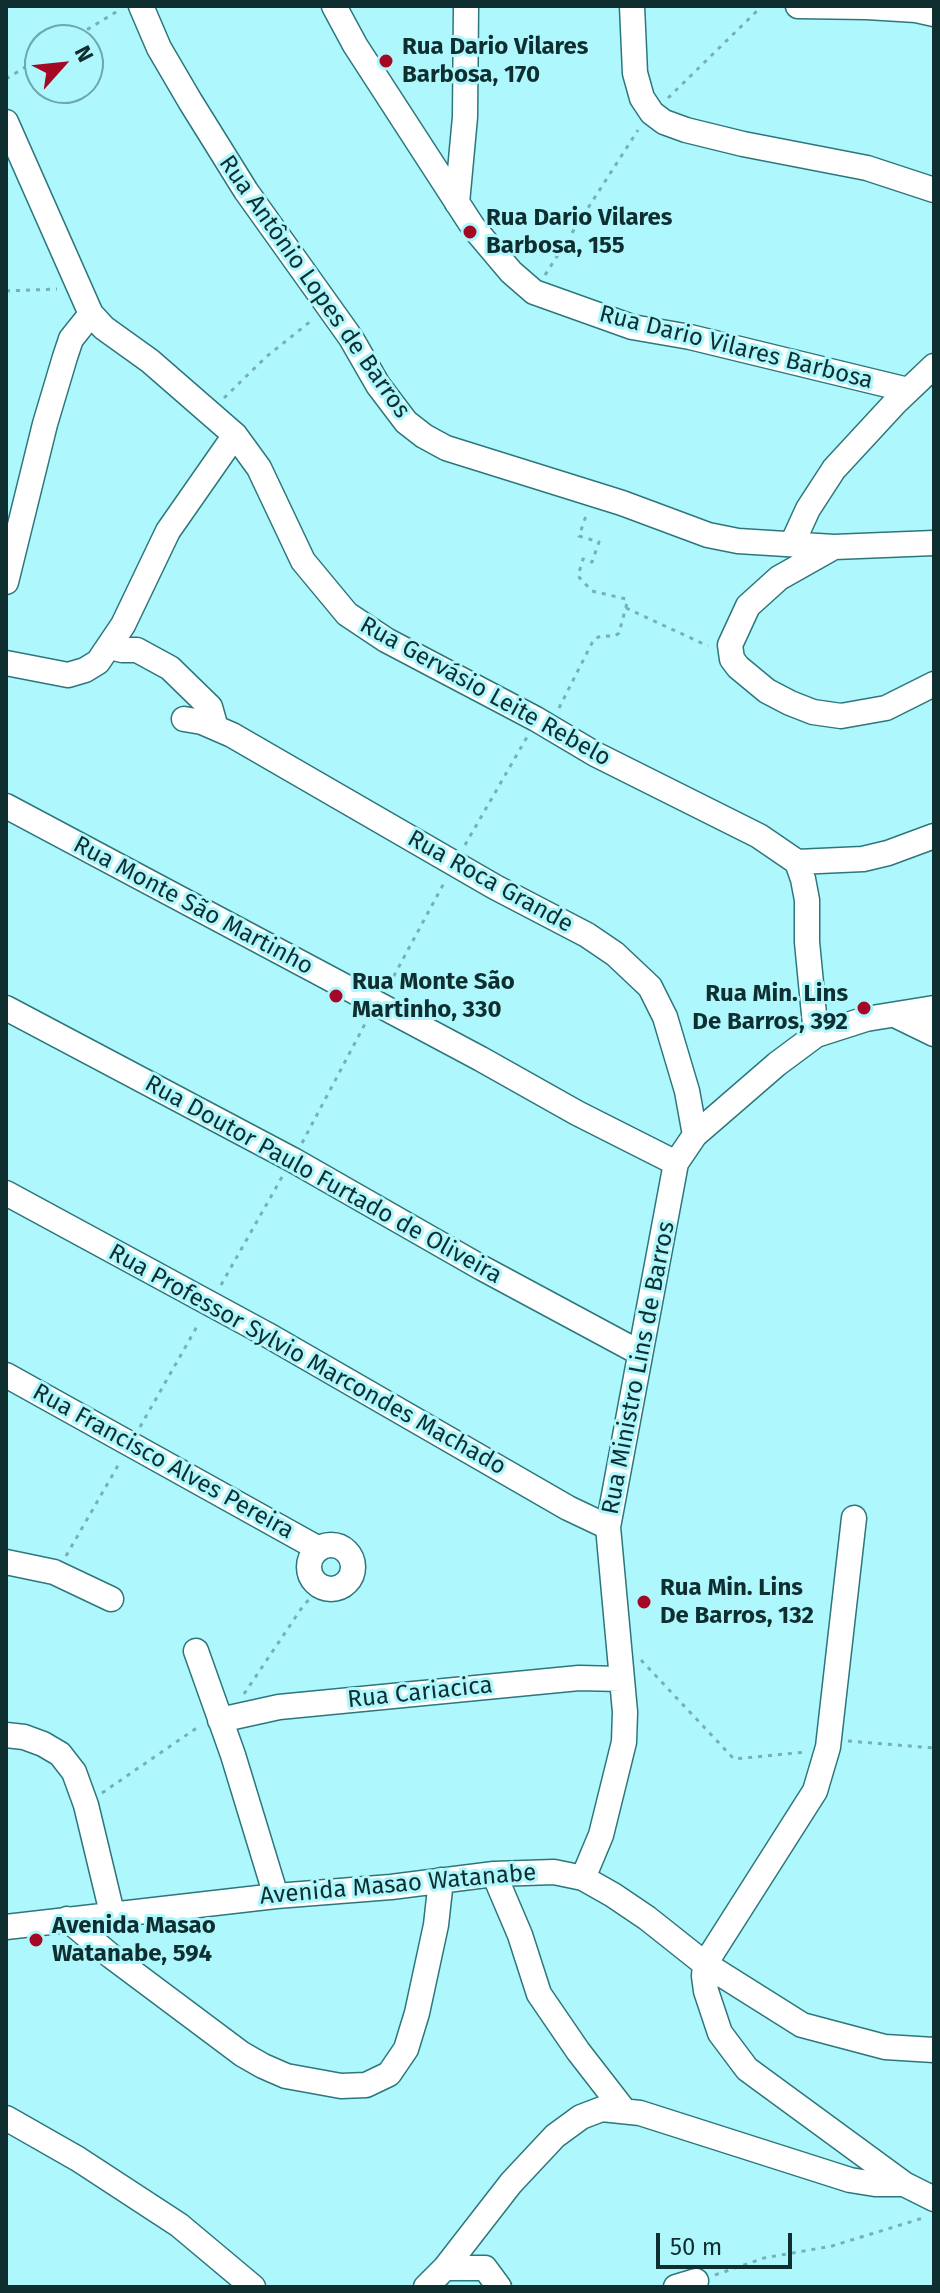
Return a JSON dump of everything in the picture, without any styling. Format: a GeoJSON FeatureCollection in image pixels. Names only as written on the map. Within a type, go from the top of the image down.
{"type":"FeatureCollection","features":[{"type":"Feature","properties":{"kind":"street","name":"Rua Antônio Lopes de Barros"},"geometry":{"type":"LineString","coordinates":[[141,6],[159,48],[246,191],[351,338],[378,385],[406,422],[424,436],[446,448],[593,494],[708,535],[738,541],[834,547],[934,543]]}},
{"type":"Feature","properties":{"kind":"street","name":"Rua Dario Vilares Barbosa"},"geometry":{"type":"LineString","coordinates":[[334,6],[355,45],[457,203],[491,250],[534,292],[632,327],[690,337],[908,390]]}},
{"type":"Feature","properties":{"kind":"street"},"geometry":{"type":"LineString","coordinates":[[457,203],[465,117],[466,6]]}},
{"type":"Feature","properties":{"kind":"street"},"geometry":{"type":"LineString","coordinates":[[632,6],[635,73],[642,98],[652,113],[686,130],[867,168],[934,190]]}},
{"type":"Feature","properties":{"kind":"street"},"geometry":{"type":"LineString","coordinates":[[798,6],[879,7],[934,14]]}},
{"type":"Feature","properties":{"kind":"street","name":"Rua Gervásio Leite Rebelo"},"geometry":{"type":"LineString","coordinates":[[6,122],[91,314],[235,435],[259,468],[303,561],[347,614],[386,640],[595,754],[759,836],[797,862]]}},
{"type":"Feature","properties":{"kind":"street"},"geometry":{"type":"LineString","coordinates":[[6,582],[65,357],[71,339],[91,314]]}},
{"type":"Feature","properties":{"kind":"street"},"geometry":{"type":"LineString","coordinates":[[792,544],[808,509],[834,469],[934,366]]}},
{"type":"Feature","properties":{"kind":"street"},"geometry":{"type":"LineString","coordinates":[[6,663],[68,675],[98,662],[110,647],[168,531],[235,435]]}},
{"type":"Feature","properties":{"kind":"street"},"geometry":{"type":"LineString","coordinates":[[834,547],[790,571],[755,598],[731,637],[732,659],[751,679],[778,697],[813,712],[841,716],[886,708],[934,684]]}},
{"type":"Feature","properties":{"kind":"street"},"geometry":{"type":"LineString","coordinates":[[110,647],[137,650],[170,668],[210,707],[216,728]]}},
{"type":"Feature","properties":{"kind":"street","name":"Rua Roca Grande"},"geometry":{"type":"LineString","coordinates":[[184,719],[216,728],[495,887],[587,935],[615,954],[650,987],[661,1009],[687,1091],[695,1135]]}},
{"type":"Feature","properties":{"kind":"street","name":"Rua Monte São Martinho"},"geometry":{"type":"LineString","coordinates":[[6,806],[577,1113],[676,1163]]}},
{"type":"Feature","properties":{"kind":"street"},"geometry":{"type":"LineString","coordinates":[[816,1035],[807,942],[807,900],[797,862],[863,859],[934,836]]}},
{"type":"Feature","properties":{"kind":"street","name":"Rua Doutor Paulo Furtado de Oliveira"},"geometry":{"type":"LineString","coordinates":[[6,1008],[293,1160],[482,1268],[640,1353]]}},
{"type":"Feature","properties":{"kind":"street","name":"Rua Ministro Lins de Barros"},"geometry":{"type":"LineString","coordinates":[[583,1878],[601,1835],[624,1742],[625,1712],[608,1527],[676,1163],[695,1135],[777,1064],[816,1035],[853,1022],[934,1008]]}},
{"type":"Feature","properties":{"kind":"street"},"geometry":{"type":"LineString","coordinates":[[897,1016],[934,1034]]}},
{"type":"Feature","properties":{"kind":"street","name":"Rua Professor Sylvio Marcondes Machado"},"geometry":{"type":"LineString","coordinates":[[6,1193],[209,1303],[568,1508],[608,1527]]}},
{"type":"Feature","properties":{"kind":"street","name":"Rua Francisco Alves Pereira"},"geometry":{"type":"LineString","coordinates":[[6,1375],[319,1549],[336,1546],[343,1549],[353,1563],[353,1571],[344,1585],[337,1588],[320,1586],[315,1581],[309,1568],[310,1560],[319,1549]]}},
{"type":"Feature","properties":{"kind":"street"},"geometry":{"type":"LineString","coordinates":[[854,1518],[828,1747],[815,1791],[705,1964],[706,1991],[720,2033],[740,2061],[904,2184],[934,2199]]}},
{"type":"Feature","properties":{"kind":"street"},"geometry":{"type":"LineString","coordinates":[[6,1562],[54,1572],[111,1599]]}},
{"type":"Feature","properties":{"kind":"street"},"geometry":{"type":"LineString","coordinates":[[196,1651],[228,1717],[276,1896]]}},
{"type":"Feature","properties":{"kind":"street","name":"Rua Cariacica"},"geometry":{"type":"LineString","coordinates":[[228,1717],[279,1707],[579,1678],[621,1679]]}},
{"type":"Feature","properties":{"kind":"street"},"geometry":{"type":"LineString","coordinates":[[6,1735],[43,1744],[60,1754],[74,1772],[86,1805],[112,1913]]}},
{"type":"Feature","properties":{"kind":"street","name":"Avenida Masao Watanabe"},"geometry":{"type":"LineString","coordinates":[[6,1927],[112,1913],[391,1887],[494,1874],[554,1872],[583,1878],[647,1918],[705,1964],[802,2025],[885,2047],[934,2050]]}},
{"type":"Feature","properties":{"kind":"street"},"geometry":{"type":"LineString","coordinates":[[494,1874],[520,1935],[539,1994],[623,2109]]}},
{"type":"Feature","properties":{"kind":"street"},"geometry":{"type":"LineString","coordinates":[[67,1919],[111,1956],[242,2054],[263,2066],[286,2076],[341,2086],[366,2085],[389,2074],[406,2049],[433,1939],[441,1880]]}},
{"type":"Feature","properties":{"kind":"street"},"geometry":{"type":"LineString","coordinates":[[426,2287],[445,2268],[511,2183],[555,2136],[590,2112],[623,2109],[850,2180],[904,2184]]}},
{"type":"Feature","properties":{"kind":"street"},"geometry":{"type":"LineString","coordinates":[[6,2118],[78,2159],[179,2225],[253,2287]]}},
{"type":"Feature","properties":{"kind":"street"},"geometry":{"type":"LineString","coordinates":[[445,2268],[485,2268],[499,2287]]}},
{"type":"Feature","properties":{"kind":"path"},"geometry":{"type":"LineString","coordinates":[[96,24],[125,6]]}},
{"type":"Feature","properties":{"kind":"path"},"geometry":{"type":"LineString","coordinates":[[534,292],[644,122],[762,6]]}},
{"type":"Feature","properties":{"kind":"path"},"geometry":{"type":"LineString","coordinates":[[6,79],[24,68]]}},
{"type":"Feature","properties":{"kind":"path"},"geometry":{"type":"LineString","coordinates":[[6,291],[81,290]]}},
{"type":"Feature","properties":{"kind":"path"},"geometry":{"type":"LineString","coordinates":[[211,414],[266,357],[322,313],[332,311]]}},
{"type":"Feature","properties":{"kind":"path"},"geometry":{"type":"LineString","coordinates":[[551,728],[589,646],[601,636],[619,633],[626,608],[626,599],[592,591],[578,576],[583,559],[592,562],[599,542],[579,536],[593,494]]}},
{"type":"Feature","properties":{"kind":"path"},"geometry":{"type":"LineString","coordinates":[[626,608],[732,659]]}},
{"type":"Feature","properties":{"kind":"path"},"geometry":{"type":"LineString","coordinates":[[54,1572],[59,1569],[293,1160],[376,1003]]}},
{"type":"Feature","properties":{"kind":"path"},"geometry":{"type":"LineString","coordinates":[[86,1805],[211,1718],[228,1717],[320,1586]]}},
{"type":"Feature","properties":{"kind":"path"},"geometry":{"type":"LineString","coordinates":[[616,1634],[734,1759],[819,1751],[845,1741],[934,1748]]}},
{"type":"Feature","properties":{"kind":"path"},"geometry":{"type":"LineString","coordinates":[[686,2284],[764,2258],[832,2246],[934,2214]]}},
{"type":"Feature","properties":{"kind":"place","name":"Rua Dario Vilares Barbosa, 170"},"geometry":{"type":"Point","coordinates":[386,61]}},
{"type":"Feature","properties":{"kind":"place","name":"Rua Dario Vilares Barbosa, 155"},"geometry":{"type":"Point","coordinates":[470,232]}},
{"type":"Feature","properties":{"kind":"place","name":"Rua Monte São Martinho, 330"},"geometry":{"type":"Point","coordinates":[336,996]}},
{"type":"Feature","properties":{"kind":"place","name":"Rua Min. Lins De Barros, 392"},"geometry":{"type":"Point","coordinates":[864,1008]}},
{"type":"Feature","properties":{"kind":"place","name":"Rua Min. Lins De Barros, 132"},"geometry":{"type":"Point","coordinates":[644,1602]}},
{"type":"Feature","properties":{"kind":"place","name":"Avenida Masao Watanabe, 594"},"geometry":{"type":"Point","coordinates":[36,1940]}}]}
